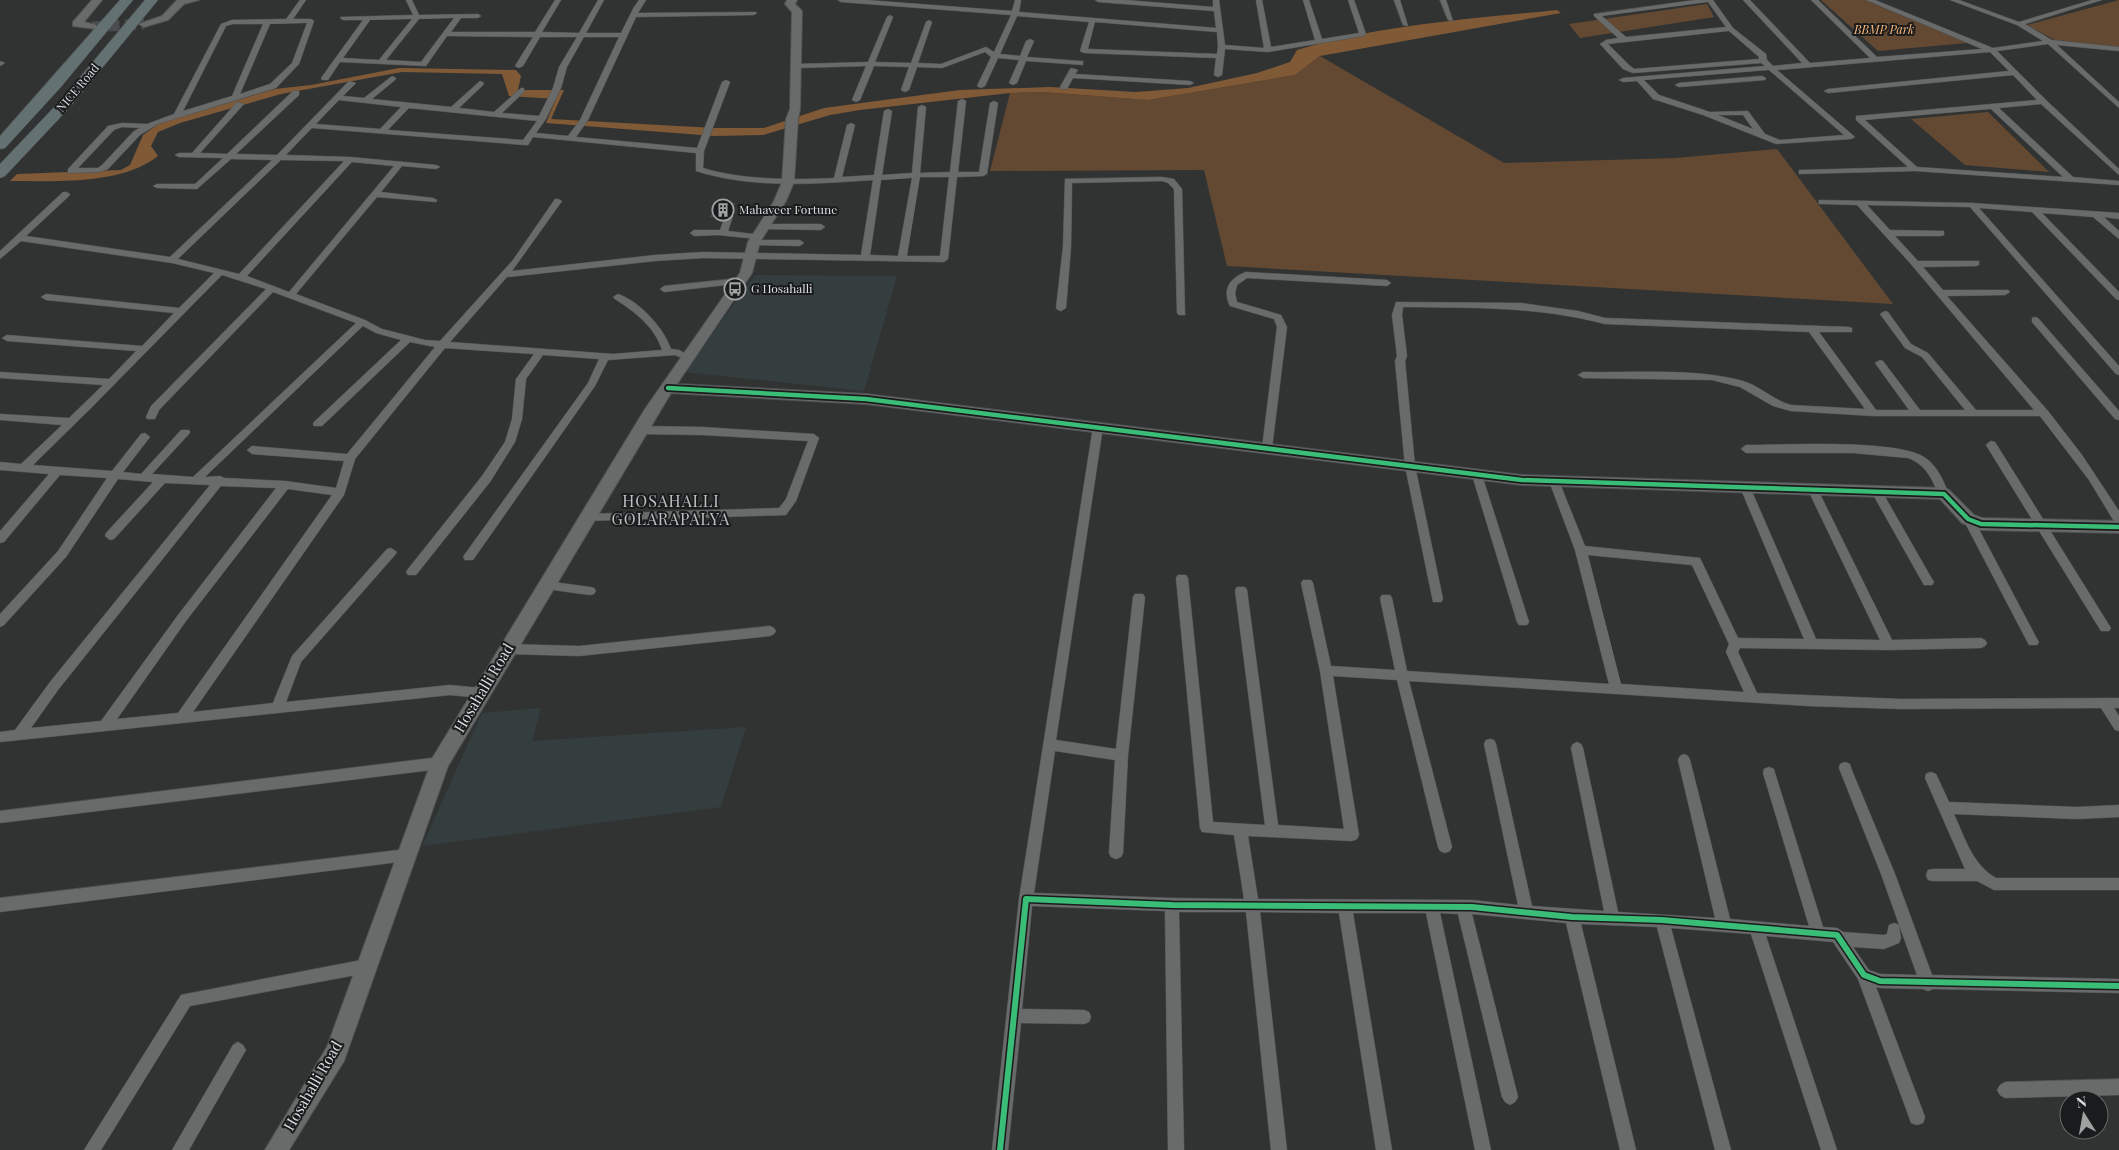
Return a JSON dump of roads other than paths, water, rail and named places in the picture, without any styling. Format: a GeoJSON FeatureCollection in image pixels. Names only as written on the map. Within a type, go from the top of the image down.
{"type":"FeatureCollection","features":[{"type":"Feature","properties":{"kind":"highway","name":"NICE Road"},"geometry":{"type":"LineString","coordinates":[[0,145],[55,85],[127,0]]}},
{"type":"Feature","properties":{"kind":"highway","name":"NICE Road"},"geometry":{"type":"LineString","coordinates":[[0,173],[65,104],[152,0]]}},
{"type":"Feature","properties":{"kind":"street"},"geometry":{"type":"LineString","coordinates":[[92,27],[77,24],[97,0]]}},
{"type":"Feature","properties":{"kind":"street"},"geometry":{"type":"LineString","coordinates":[[144,24],[165,18],[181,1],[194,0]]}},
{"type":"Feature","properties":{"kind":"street"},"geometry":{"type":"LineString","coordinates":[[289,20],[303,0]]}},
{"type":"Feature","properties":{"kind":"street"},"geometry":{"type":"LineString","coordinates":[[409,0],[417,17]]}},
{"type":"Feature","properties":{"kind":"street"},"geometry":{"type":"LineString","coordinates":[[519,66],[540,34],[558,0]]}},
{"type":"Feature","properties":{"kind":"street"},"geometry":{"type":"LineString","coordinates":[[310,126],[525,144],[542,119],[563,67],[583,35],[601,0]]}},
{"type":"Feature","properties":{"kind":"street"},"geometry":{"type":"LineString","coordinates":[[570,139],[581,124],[643,0]]}},
{"type":"Feature","properties":{"kind":"street"},"geometry":{"type":"LineString","coordinates":[[757,241],[788,182],[790,133],[795,109],[797,66],[797,11],[790,4],[792,0]]}},
{"type":"Feature","properties":{"kind":"street"},"geometry":{"type":"LineString","coordinates":[[841,0],[1092,22],[1220,30]]}},
{"type":"Feature","properties":{"kind":"street"},"geometry":{"type":"LineString","coordinates":[[981,86],[1015,14],[1018,0]]}},
{"type":"Feature","properties":{"kind":"street"},"geometry":{"type":"LineString","coordinates":[[1098,0],[1173,3],[1218,9]]}},
{"type":"Feature","properties":{"kind":"street"},"geometry":{"type":"LineString","coordinates":[[1216,0],[1222,47],[1218,75]]}},
{"type":"Feature","properties":{"kind":"street"},"geometry":{"type":"LineString","coordinates":[[1259,0],[1268,50]]}},
{"type":"Feature","properties":{"kind":"street"},"geometry":{"type":"LineString","coordinates":[[1306,0],[1319,40]]}},
{"type":"Feature","properties":{"kind":"street"},"geometry":{"type":"LineString","coordinates":[[1222,47],[1268,50],[1363,34],[1351,0]]}},
{"type":"Feature","properties":{"kind":"street"},"geometry":{"type":"LineString","coordinates":[[1397,0],[1406,25]]}},
{"type":"Feature","properties":{"kind":"street"},"geometry":{"type":"LineString","coordinates":[[1443,0],[1451,20]]}},
{"type":"Feature","properties":{"kind":"street"},"geometry":{"type":"LineString","coordinates":[[1625,40],[1596,15],[1710,0],[1731,29],[1763,56],[1764,60],[1773,69],[1850,137],[1779,142],[1706,113],[1656,97],[1639,79]]}},
{"type":"Feature","properties":{"kind":"street"},"geometry":{"type":"LineString","coordinates":[[1746,0],[1809,66]]}},
{"type":"Feature","properties":{"kind":"street"},"geometry":{"type":"LineString","coordinates":[[1814,0],[1876,59]]}},
{"type":"Feature","properties":{"kind":"street"},"geometry":{"type":"LineString","coordinates":[[1869,0],[1992,50],[2043,102],[2119,173]]}},
{"type":"Feature","properties":{"kind":"street"},"geometry":{"type":"LineString","coordinates":[[2019,24],[2099,0]]}},
{"type":"Feature","properties":{"kind":"street"},"geometry":{"type":"LineString","coordinates":[[1958,1],[2019,24],[2050,42],[2119,106]]}},
{"type":"Feature","properties":{"kind":"street"},"geometry":{"type":"LineString","coordinates":[[634,15],[754,13]]}},
{"type":"Feature","properties":{"kind":"street"},"geometry":{"type":"LineString","coordinates":[[338,60],[423,64],[460,16]]}},
{"type":"Feature","properties":{"kind":"street"},"geometry":{"type":"LineString","coordinates":[[342,18],[478,16]]}},
{"type":"Feature","properties":{"kind":"street"},"geometry":{"type":"LineString","coordinates":[[325,78],[368,17]]}},
{"type":"Feature","properties":{"kind":"street"},"geometry":{"type":"LineString","coordinates":[[382,61],[417,17]]}},
{"type":"Feature","properties":{"kind":"street"},"geometry":{"type":"LineString","coordinates":[[856,100],[890,17]]}},
{"type":"Feature","properties":{"kind":"street"},"geometry":{"type":"LineString","coordinates":[[146,126],[122,125],[111,128],[71,171],[100,170],[105,167],[130,139],[146,126],[177,115],[238,101],[273,86],[295,64],[311,23],[309,20],[232,22],[223,25],[177,115]]}},
{"type":"Feature","properties":{"kind":"street"},"geometry":{"type":"LineString","coordinates":[[194,155],[238,101],[251,57],[268,21]]}},
{"type":"Feature","properties":{"kind":"street"},"geometry":{"type":"LineString","coordinates":[[905,90],[929,22]]}},
{"type":"Feature","properties":{"kind":"street"},"geometry":{"type":"LineString","coordinates":[[1064,87],[1069,76],[1080,63],[1092,22]]}},
{"type":"Feature","properties":{"kind":"street"},"geometry":{"type":"LineString","coordinates":[[1731,29],[1625,40],[1604,44],[1626,67],[1633,71],[1764,60]]}},
{"type":"Feature","properties":{"kind":"street"},"geometry":{"type":"LineString","coordinates":[[448,34],[625,35]]}},
{"type":"Feature","properties":{"kind":"street"},"geometry":{"type":"LineString","coordinates":[[1014,84],[1022,58],[1030,41]]}},
{"type":"Feature","properties":{"kind":"street"},"geometry":{"type":"LineString","coordinates":[[1623,80],[1992,50],[2050,42],[2119,49]]}},
{"type":"Feature","properties":{"kind":"street"},"geometry":{"type":"LineString","coordinates":[[797,66],[871,64],[942,66],[986,49],[994,56],[1080,63]]}},
{"type":"Feature","properties":{"kind":"street"},"geometry":{"type":"LineString","coordinates":[[1084,51],[1220,56]]}},
{"type":"Feature","properties":{"kind":"street"},"geometry":{"type":"LineString","coordinates":[[1828,91],[2016,73]]}},
{"type":"Feature","properties":{"kind":"street"},"geometry":{"type":"LineString","coordinates":[[1069,76],[1190,83]]}},
{"type":"Feature","properties":{"kind":"street"},"geometry":{"type":"LineString","coordinates":[[1679,85],[1781,76]]}},
{"type":"Feature","properties":{"kind":"street"},"geometry":{"type":"LineString","coordinates":[[366,101],[392,78]]}},
{"type":"Feature","properties":{"kind":"street"},"geometry":{"type":"LineString","coordinates":[[726,82],[700,151],[699,169],[718,175],[788,182],[916,175],[983,174],[994,104]]}},
{"type":"Feature","properties":{"kind":"street"},"geometry":{"type":"LineString","coordinates":[[172,260],[280,158],[352,83]]}},
{"type":"Feature","properties":{"kind":"street"},"geometry":{"type":"LineString","coordinates":[[453,110],[480,83]]}},
{"type":"Feature","properties":{"kind":"street"},"geometry":{"type":"LineString","coordinates":[[496,114],[521,90]]}},
{"type":"Feature","properties":{"kind":"street"},"geometry":{"type":"LineString","coordinates":[[157,186],[197,187],[296,93]]}},
{"type":"Feature","properties":{"kind":"street"},"geometry":{"type":"LineString","coordinates":[[338,98],[542,119]]}},
{"type":"Feature","properties":{"kind":"street"},"geometry":{"type":"LineString","coordinates":[[694,233],[723,233],[757,241],[865,260],[944,259],[962,102]]}},
{"type":"Feature","properties":{"kind":"street"},"geometry":{"type":"LineString","coordinates":[[1915,169],[1858,118],[2043,102]]}},
{"type":"Feature","properties":{"kind":"street"},"geometry":{"type":"LineString","coordinates":[[382,132],[406,105]]}},
{"type":"Feature","properties":{"kind":"street"},"geometry":{"type":"LineString","coordinates":[[902,259],[916,175],[922,106]]}},
{"type":"Feature","properties":{"kind":"street"},"geometry":{"type":"LineString","coordinates":[[1992,106],[2072,181]]}},
{"type":"Feature","properties":{"kind":"street"},"geometry":{"type":"LineString","coordinates":[[865,260],[876,178],[888,111]]}},
{"type":"Feature","properties":{"kind":"street"},"geometry":{"type":"LineString","coordinates":[[1706,113],[1745,113],[1761,134]]}},
{"type":"Feature","properties":{"kind":"street"},"geometry":{"type":"LineString","coordinates":[[837,180],[851,125]]}},
{"type":"Feature","properties":{"kind":"street"},"geometry":{"type":"LineString","coordinates":[[532,135],[700,151]]}},
{"type":"Feature","properties":{"kind":"street"},"geometry":{"type":"LineString","coordinates":[[179,155],[350,160],[436,167]]}},
{"type":"Feature","properties":{"kind":"street"},"geometry":{"type":"LineString","coordinates":[[241,277],[350,160]]}},
{"type":"Feature","properties":{"kind":"street"},"geometry":{"type":"LineString","coordinates":[[290,296],[400,164]]}},
{"type":"Feature","properties":{"kind":"street"},"geometry":{"type":"LineString","coordinates":[[1802,172],[1915,169],[2119,183]]}},
{"type":"Feature","properties":{"kind":"street"},"geometry":{"type":"LineString","coordinates":[[1061,308],[1067,246],[1068,181],[1162,179],[1171,181],[1178,189],[1182,313]]}},
{"type":"Feature","properties":{"kind":"street"},"geometry":{"type":"LineString","coordinates":[[0,256],[66,194]]}},
{"type":"Feature","properties":{"kind":"street"},"geometry":{"type":"LineString","coordinates":[[375,194],[433,200]]}},
{"type":"Feature","properties":{"kind":"street"},"geometry":{"type":"LineString","coordinates":[[181,718],[340,492],[350,458],[442,345],[505,275],[558,201]]}},
{"type":"Feature","properties":{"kind":"street"},"geometry":{"type":"LineString","coordinates":[[1822,202],[1972,205],[2034,208],[2119,216]]}},
{"type":"Feature","properties":{"kind":"street"},"geometry":{"type":"LineString","coordinates":[[1859,202],[1889,233],[2044,412],[2101,488],[2119,520]]}},
{"type":"Feature","properties":{"kind":"street"},"geometry":{"type":"LineString","coordinates":[[1972,205],[2119,372]]}},
{"type":"Feature","properties":{"kind":"street"},"geometry":{"type":"LineString","coordinates":[[2034,208],[2119,298]]}},
{"type":"Feature","properties":{"kind":"street"},"geometry":{"type":"LineString","coordinates":[[2095,214],[2119,236]]}},
{"type":"Feature","properties":{"kind":"street"},"geometry":{"type":"LineString","coordinates":[[723,233],[729,216]]}},
{"type":"Feature","properties":{"kind":"street"},"geometry":{"type":"LineString","coordinates":[[505,275],[656,258],[721,255],[757,241],[821,227]]}},
{"type":"Feature","properties":{"kind":"street"},"geometry":{"type":"LineString","coordinates":[[1889,233],[1941,233]]}},
{"type":"Feature","properties":{"kind":"street"},"geometry":{"type":"LineString","coordinates":[[19,238],[172,260],[241,277],[362,322],[380,331],[408,339],[442,345],[605,356],[684,353],[689,358]]}},
{"type":"Feature","properties":{"kind":"street"},"geometry":{"type":"LineString","coordinates":[[757,241],[800,243]]}},
{"type":"Feature","properties":{"kind":"street","name":"Hosahalli Road"},"geometry":{"type":"LineString","coordinates":[[276,1150],[336,1053],[440,763],[639,430],[741,281],[757,241]]}},
{"type":"Feature","properties":{"kind":"street"},"geometry":{"type":"LineString","coordinates":[[1916,264],[1976,263]]}},
{"type":"Feature","properties":{"kind":"street"},"geometry":{"type":"LineString","coordinates":[[23,468],[112,382],[220,272]]}},
{"type":"Feature","properties":{"kind":"street"},"geometry":{"type":"LineString","coordinates":[[1267,448],[1282,327],[1278,317],[1234,304],[1230,291],[1232,284],[1246,275],[1387,282]]}},
{"type":"Feature","properties":{"kind":"street"},"geometry":{"type":"LineString","coordinates":[[664,289],[741,281]]}},
{"type":"Feature","properties":{"kind":"street"},"geometry":{"type":"LineString","coordinates":[[151,417],[155,408],[271,289]]}},
{"type":"Feature","properties":{"kind":"street"},"geometry":{"type":"LineString","coordinates":[[1941,293],[2005,292]]}},
{"type":"Feature","properties":{"kind":"street"},"geometry":{"type":"LineString","coordinates":[[46,297],[182,311]]}},
{"type":"Feature","properties":{"kind":"street"},"geometry":{"type":"LineString","coordinates":[[618,297],[650,322],[665,340],[668,353]]}},
{"type":"Feature","properties":{"kind":"street"},"geometry":{"type":"LineString","coordinates":[[1437,599],[1410,466],[1400,361],[1402,356],[1397,315],[1399,304],[1406,302],[1521,306],[1578,314],[1605,321],[1849,330]]}},
{"type":"Feature","properties":{"kind":"street"},"geometry":{"type":"LineString","coordinates":[[1885,314],[1908,346],[1925,356],[1973,413]]}},
{"type":"Feature","properties":{"kind":"street"},"geometry":{"type":"LineString","coordinates":[[2036,320],[2119,417]]}},
{"type":"Feature","properties":{"kind":"street"},"geometry":{"type":"LineString","coordinates":[[197,479],[362,322]]}},
{"type":"Feature","properties":{"kind":"street"},"geometry":{"type":"LineString","coordinates":[[1812,329],[1873,413]]}},
{"type":"Feature","properties":{"kind":"street"},"geometry":{"type":"LineString","coordinates":[[7,338],[144,349]]}},
{"type":"Feature","properties":{"kind":"street"},"geometry":{"type":"LineString","coordinates":[[318,424],[408,339]]}},
{"type":"Feature","properties":{"kind":"street"},"geometry":{"type":"LineString","coordinates":[[412,572],[486,479],[510,442],[517,419],[521,379],[540,352]]}},
{"type":"Feature","properties":{"kind":"street"},"geometry":{"type":"LineString","coordinates":[[469,558],[592,384],[605,356]]}},
{"type":"Feature","properties":{"kind":"street"},"geometry":{"type":"LineString","coordinates":[[1880,363],[1917,413]]}},
{"type":"Feature","properties":{"kind":"street"},"geometry":{"type":"LineString","coordinates":[[0,375],[112,382]]}},
{"type":"Feature","properties":{"kind":"street"},"geometry":{"type":"LineString","coordinates":[[1583,375],[1712,377],[1743,384],[1776,404],[1791,408],[1873,413],[2044,412]]}},
{"type":"Feature","properties":{"kind":"street"},"geometry":{"type":"LineString","coordinates":[[668,388],[866,399],[1522,480],[1944,494]]}},
{"type":"Feature","properties":{"kind":"street"},"geometry":{"type":"LineString","coordinates":[[0,417],[70,422]]}},
{"type":"Feature","properties":{"kind":"street"},"geometry":{"type":"LineString","coordinates":[[1000,1150],[1026,899],[1098,427]]}},
{"type":"Feature","properties":{"kind":"street"},"geometry":{"type":"LineString","coordinates":[[586,518],[782,512],[791,501],[814,438],[702,431],[639,430]]}},
{"type":"Feature","properties":{"kind":"street"},"geometry":{"type":"LineString","coordinates":[[144,477],[185,432]]}},
{"type":"Feature","properties":{"kind":"street"},"geometry":{"type":"LineString","coordinates":[[0,622],[62,554],[116,474],[145,438]]}},
{"type":"Feature","properties":{"kind":"street"},"geometry":{"type":"LineString","coordinates":[[1991,445],[2105,628]]}},
{"type":"Feature","properties":{"kind":"street"},"geometry":{"type":"LineString","coordinates":[[1746,449],[1846,449],[1898,453],[1914,456],[1926,464],[1935,472],[1944,494],[1968,519],[2033,642]]}},
{"type":"Feature","properties":{"kind":"street"},"geometry":{"type":"LineString","coordinates":[[252,450],[350,458]]}},
{"type":"Feature","properties":{"kind":"street"},"geometry":{"type":"LineString","coordinates":[[1,468],[220,480],[340,492]]}},
{"type":"Feature","properties":{"kind":"street"},"geometry":{"type":"LineString","coordinates":[[0,539],[58,470]]}},
{"type":"Feature","properties":{"kind":"street"},"geometry":{"type":"LineString","coordinates":[[1477,475],[1523,622]]}},
{"type":"Feature","properties":{"kind":"street"},"geometry":{"type":"LineString","coordinates":[[110,536],[162,478]]}},
{"type":"Feature","properties":{"kind":"street"},"geometry":{"type":"LineString","coordinates":[[18,736],[54,686],[220,480]]}},
{"type":"Feature","properties":{"kind":"street"},"geometry":{"type":"LineString","coordinates":[[1554,480],[1581,550],[1616,688]]}},
{"type":"Feature","properties":{"kind":"street"},"geometry":{"type":"LineString","coordinates":[[105,726],[182,618],[285,485]]}},
{"type":"Feature","properties":{"kind":"street"},"geometry":{"type":"LineString","coordinates":[[1745,487],[1812,643]]}},
{"type":"Feature","properties":{"kind":"street"},"geometry":{"type":"LineString","coordinates":[[1812,490],[1888,645]]}},
{"type":"Feature","properties":{"kind":"street"},"geometry":{"type":"LineString","coordinates":[[1876,491],[1928,582]]}},
{"type":"Feature","properties":{"kind":"street"},"geometry":{"type":"LineString","coordinates":[[1968,519],[1981,524],[2119,527]]}},
{"type":"Feature","properties":{"kind":"street"},"geometry":{"type":"LineString","coordinates":[[1581,550],[1696,561],[1734,645],[1732,652],[1753,698]]}},
{"type":"Feature","properties":{"kind":"street"},"geometry":{"type":"LineString","coordinates":[[277,708],[296,659],[391,552]]}},
{"type":"Feature","properties":{"kind":"street"},"geometry":{"type":"LineString","coordinates":[[1182,578],[1207,828],[1352,834],[1326,671],[1306,583]]}},
{"type":"Feature","properties":{"kind":"street"},"geometry":{"type":"LineString","coordinates":[[546,585],[590,590]]}},
{"type":"Feature","properties":{"kind":"street"},"geometry":{"type":"LineString","coordinates":[[1241,590],[1272,831]]}},
{"type":"Feature","properties":{"kind":"street"},"geometry":{"type":"LineString","coordinates":[[1116,852],[1122,755],[1139,597]]}},
{"type":"Feature","properties":{"kind":"street"},"geometry":{"type":"LineString","coordinates":[[1386,598],[1402,677],[1445,847]]}},
{"type":"Feature","properties":{"kind":"street"},"geometry":{"type":"LineString","coordinates":[[508,649],[579,651],[770,631]]}},
{"type":"Feature","properties":{"kind":"street"},"geometry":{"type":"LineString","coordinates":[[1734,645],[1738,642],[1888,645],[1981,643]]}},
{"type":"Feature","properties":{"kind":"street"},"geometry":{"type":"LineString","coordinates":[[1326,671],[1753,698],[1901,704],[2119,703]]}},
{"type":"Feature","properties":{"kind":"street"},"geometry":{"type":"LineString","coordinates":[[0,737],[450,690],[481,693]]}},
{"type":"Feature","properties":{"kind":"street"},"geometry":{"type":"LineString","coordinates":[[2104,703],[2119,726]]}},
{"type":"Feature","properties":{"kind":"street"},"geometry":{"type":"LineString","coordinates":[[1490,744],[1526,911]]}},
{"type":"Feature","properties":{"kind":"street"},"geometry":{"type":"LineString","coordinates":[[1050,745],[1122,755]]}},
{"type":"Feature","properties":{"kind":"street"},"geometry":{"type":"LineString","coordinates":[[1576,748],[1612,918]]}},
{"type":"Feature","properties":{"kind":"street"},"geometry":{"type":"LineString","coordinates":[[1684,760],[1724,925]]}},
{"type":"Feature","properties":{"kind":"street"},"geometry":{"type":"LineString","coordinates":[[0,817],[440,763]]}},
{"type":"Feature","properties":{"kind":"street"},"geometry":{"type":"LineString","coordinates":[[1845,768],[1888,874],[1928,984]]}},
{"type":"Feature","properties":{"kind":"street"},"geometry":{"type":"LineString","coordinates":[[1769,772],[1818,933]]}},
{"type":"Feature","properties":{"kind":"street"},"geometry":{"type":"LineString","coordinates":[[1931,778],[1970,864],[1979,875],[1994,884],[2119,884]]}},
{"type":"Feature","properties":{"kind":"street"},"geometry":{"type":"LineString","coordinates":[[1945,808],[2077,813],[2119,811]]}},
{"type":"Feature","properties":{"kind":"street"},"geometry":{"type":"LineString","coordinates":[[1240,830],[1252,906],[1280,1150]]}},
{"type":"Feature","properties":{"kind":"street"},"geometry":{"type":"LineString","coordinates":[[0,905],[408,855]]}},
{"type":"Feature","properties":{"kind":"street"},"geometry":{"type":"LineString","coordinates":[[1933,875],[1979,875]]}},
{"type":"Feature","properties":{"kind":"street"},"geometry":{"type":"LineString","coordinates":[[1026,899],[1172,905],[1463,907],[1526,911],[1572,917],[1662,920],[1837,935],[1864,975],[1917,1117]]}},
{"type":"Feature","properties":{"kind":"street"},"geometry":{"type":"LineString","coordinates":[[1172,905],[1176,1150]]}},
{"type":"Feature","properties":{"kind":"street"},"geometry":{"type":"LineString","coordinates":[[1345,907],[1384,1150]]}},
{"type":"Feature","properties":{"kind":"street"},"geometry":{"type":"LineString","coordinates":[[1432,907],[1483,1150]]}},
{"type":"Feature","properties":{"kind":"street"},"geometry":{"type":"LineString","coordinates":[[1463,907],[1510,1097]]}},
{"type":"Feature","properties":{"kind":"street"},"geometry":{"type":"LineString","coordinates":[[1572,917],[1628,1150]]}},
{"type":"Feature","properties":{"kind":"street"},"geometry":{"type":"LineString","coordinates":[[1662,920],[1723,1150]]}},
{"type":"Feature","properties":{"kind":"street"},"geometry":{"type":"LineString","coordinates":[[1756,928],[1829,1150]]}},
{"type":"Feature","properties":{"kind":"street"},"geometry":{"type":"LineString","coordinates":[[1840,939],[1884,942],[1894,938],[1894,930]]}},
{"type":"Feature","properties":{"kind":"street"},"geometry":{"type":"LineString","coordinates":[[92,1150],[186,1000],[367,966]]}},
{"type":"Feature","properties":{"kind":"street"},"geometry":{"type":"LineString","coordinates":[[1864,975],[1880,981],[1928,984],[2119,986]]}},
{"type":"Feature","properties":{"kind":"street"},"geometry":{"type":"LineString","coordinates":[[1014,1016],[1084,1017]]}},
{"type":"Feature","properties":{"kind":"street"},"geometry":{"type":"LineString","coordinates":[[180,1150],[238,1050]]}},
{"type":"Feature","properties":{"kind":"street"},"geometry":{"type":"LineString","coordinates":[[2005,1090],[2119,1087]]}},
{"type":"Feature","properties":{"kind":"tunnel"},"geometry":{"type":"LineString","coordinates":[[92,27],[144,24]]}},
{"type":"Feature","properties":{"kind":"place","name":"Mahaveer Fortune"},"geometry":{"type":"Point","coordinates":[723,210]}},
{"type":"Feature","properties":{"kind":"place","name":"G Hosahalli"},"geometry":{"type":"Point","coordinates":[735,289]}},
{"type":"Feature","properties":{"kind":"district","name":"HOSAHALLI GOLARAPALYA"},"geometry":{"type":"Point","coordinates":[671,510]}},
{"type":"Feature","properties":{"kind":"park label","name":"BBMP Park"},"geometry":{"type":"Point","coordinates":[1884,30]}}]}
